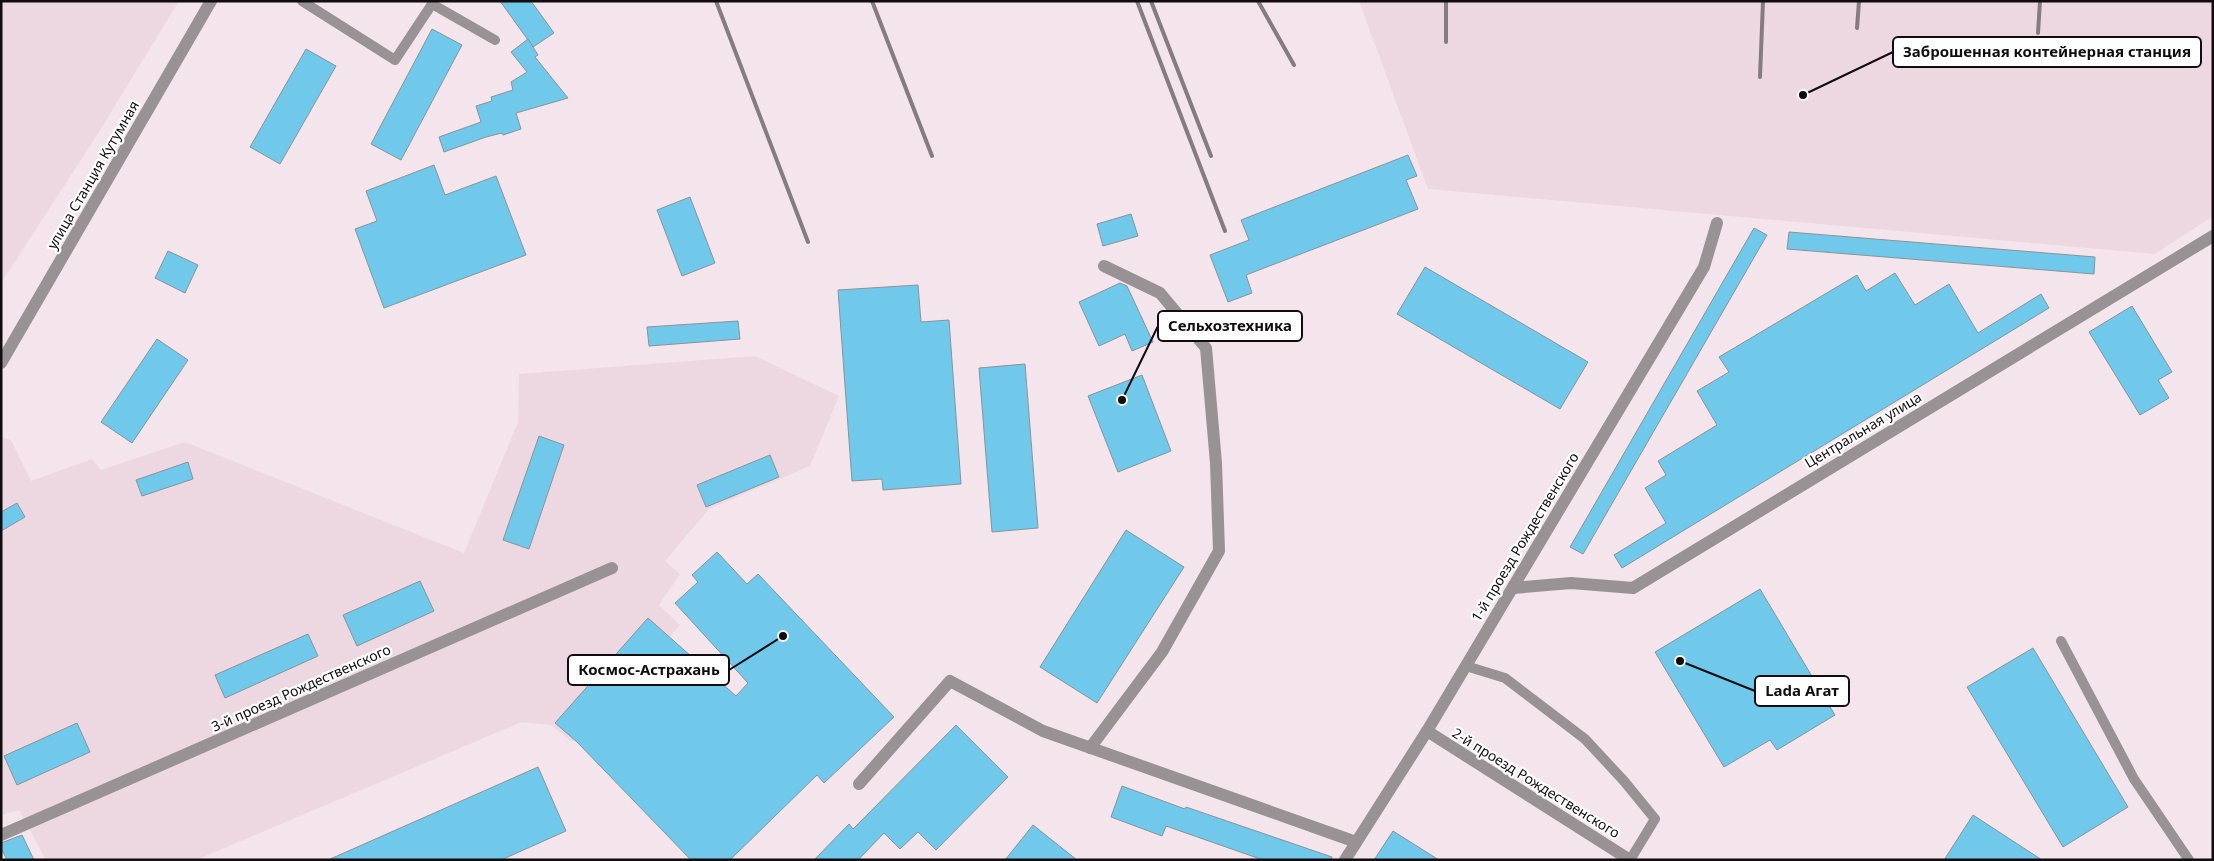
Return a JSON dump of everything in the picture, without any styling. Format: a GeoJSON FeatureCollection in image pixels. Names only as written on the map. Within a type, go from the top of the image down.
{"type":"FeatureCollection","features":[{"type":"Feature","properties":{"kind":"street","name":"улица Станция Кутумная"},"geometry":{"type":"LineString","coordinates":[[1,363],[211,1]]}},
{"type":"Feature","properties":{"kind":"street","name":"1-й проезд Рождественского"},"geometry":{"type":"LineString","coordinates":[[1345,860],[1427,731],[1704,267],[1717,223]]}},
{"type":"Feature","properties":{"kind":"street","name":"Центральная улица"},"geometry":{"type":"LineString","coordinates":[[1512,588],[1571,583],[1633,588],[2213,236]]}},
{"type":"Feature","properties":{"kind":"street"},"geometry":{"type":"LineString","coordinates":[[1090,748],[1162,652],[1219,551],[1216,463],[1206,348],[1160,293],[1104,266]]}},
{"type":"Feature","properties":{"kind":"street","name":"3-й проезд Рождественского"},"geometry":{"type":"LineString","coordinates":[[1,835],[612,568]]}},
{"type":"Feature","properties":{"kind":"street"},"geometry":{"type":"LineString","coordinates":[[859,784],[950,681],[1043,731],[1356,842]]}},
{"type":"Feature","properties":{"kind":"street","name":"2-й проезд Рождественского"},"geometry":{"type":"LineString","coordinates":[[1427,731],[1630,860]]}},
{"type":"Feature","properties":{"kind":"lane"},"geometry":{"type":"LineString","coordinates":[[302,1],[395,60],[432,4],[495,40]]}},
{"type":"Feature","properties":{"kind":"lane"},"geometry":{"type":"LineString","coordinates":[[2061,641],[2134,780],[2189,860]]}},
{"type":"Feature","properties":{"kind":"lane"},"geometry":{"type":"LineString","coordinates":[[1466,666],[1505,678],[1534,698],[1585,739],[1624,781],[1655,819],[1630,860]]}},
{"type":"Feature","properties":{"kind":"shaded area"},"geometry":{"type":"Polygon","coordinates":[[[1,1],[179,1],[97,135],[1,283],[1,1]]]}},
{"type":"Feature","properties":{"kind":"shaded area"},"geometry":{"type":"Polygon","coordinates":[[[1359,1],[2213,1],[2213,216],[2155,254],[1428,189],[1359,1]]]}},
{"type":"Feature","properties":{"kind":"shaded area"},"geometry":{"type":"Polygon","coordinates":[[[755,356],[839,396],[810,466],[709,509],[665,561],[680,574],[659,605],[680,625],[572,742],[551,725],[522,722],[196,860],[46,860],[19,810],[1,815],[1,437],[11,440],[31,481],[92,459],[101,470],[185,442],[464,553],[518,422],[519,374],[755,356]]]}},
{"type":"Feature","properties":{"kind":"building"},"geometry":{"type":"Polygon","coordinates":[[[500,1],[531,1],[554,33],[533,47],[500,1]]]}},
{"type":"Feature","properties":{"kind":"building"},"geometry":{"type":"Polygon","coordinates":[[[432,29],[462,45],[401,160],[371,144],[432,29]]]}},
{"type":"Feature","properties":{"kind":"building"},"geometry":{"type":"Polygon","coordinates":[[[528,39],[538,55],[535,57],[568,98],[516,113],[521,129],[503,135],[502,133],[486,137],[444,152],[439,137],[481,122],[476,106],[492,101],[491,97],[513,90],[511,82],[527,72],[511,52],[528,39]]]}},
{"type":"Feature","properties":{"kind":"building"},"geometry":{"type":"Polygon","coordinates":[[[306,49],[336,66],[280,164],[250,147],[306,49]]]}},
{"type":"Feature","properties":{"kind":"building"},"geometry":{"type":"Polygon","coordinates":[[[1408,155],[1417,176],[1406,180],[1418,209],[1246,275],[1252,293],[1228,302],[1210,255],[1249,240],[1241,220],[1408,155]]]}},
{"type":"Feature","properties":{"kind":"building"},"geometry":{"type":"Polygon","coordinates":[[[434,165],[445,195],[496,176],[526,255],[384,308],[355,229],[377,221],[366,191],[434,165]]]}},
{"type":"Feature","properties":{"kind":"building"},"geometry":{"type":"Polygon","coordinates":[[[690,197],[715,263],[682,276],[657,210],[690,197]]]}},
{"type":"Feature","properties":{"kind":"building"},"geometry":{"type":"Polygon","coordinates":[[[1131,214],[1138,236],[1103,246],[1097,224],[1131,214]]]}},
{"type":"Feature","properties":{"kind":"building"},"geometry":{"type":"Polygon","coordinates":[[[1754,228],[1767,235],[1583,554],[1570,547],[1754,228]]]}},
{"type":"Feature","properties":{"kind":"building"},"geometry":{"type":"Polygon","coordinates":[[[1789,232],[2095,257],[2094,274],[1787,249],[1789,232]]]}},
{"type":"Feature","properties":{"kind":"building"},"geometry":{"type":"Polygon","coordinates":[[[168,251],[198,265],[185,293],[155,278],[168,251]]]}},
{"type":"Feature","properties":{"kind":"building"},"geometry":{"type":"Polygon","coordinates":[[[1425,267],[1588,362],[1560,409],[1397,314],[1425,267]]]}},
{"type":"Feature","properties":{"kind":"building"},"geometry":{"type":"Polygon","coordinates":[[[1895,273],[1915,305],[1949,284],[1978,333],[2041,294],[2049,308],[1622,568],[1614,555],[1666,523],[1645,488],[1666,475],[1658,461],[1717,425],[1697,391],[1729,372],[1719,357],[1857,275],[1866,291],[1895,273]]]}},
{"type":"Feature","properties":{"kind":"building"},"geometry":{"type":"Polygon","coordinates":[[[1120,283],[1127,286],[1153,342],[1132,351],[1125,334],[1099,346],[1079,302],[1120,283]]]}},
{"type":"Feature","properties":{"kind":"building"},"geometry":{"type":"Polygon","coordinates":[[[918,285],[921,322],[949,320],[961,484],[883,490],[882,479],[852,481],[838,290],[918,285]]]}},
{"type":"Feature","properties":{"kind":"building"},"geometry":{"type":"Polygon","coordinates":[[[2132,306],[2172,372],[2158,380],[2169,398],[2140,415],[2089,332],[2132,306]]]}},
{"type":"Feature","properties":{"kind":"building"},"geometry":{"type":"Polygon","coordinates":[[[738,321],[740,339],[649,346],[647,327],[738,321]]]}},
{"type":"Feature","properties":{"kind":"building"},"geometry":{"type":"Polygon","coordinates":[[[157,339],[188,360],[132,443],[101,422],[157,339]]]}},
{"type":"Feature","properties":{"kind":"building"},"geometry":{"type":"Polygon","coordinates":[[[1025,364],[1038,528],[992,532],[979,368],[1025,364]]]}},
{"type":"Feature","properties":{"kind":"building"},"geometry":{"type":"Polygon","coordinates":[[[1142,375],[1171,451],[1118,472],[1088,396],[1142,375]]]}},
{"type":"Feature","properties":{"kind":"building"},"geometry":{"type":"Polygon","coordinates":[[[539,436],[564,445],[529,549],[503,540],[539,436]]]}},
{"type":"Feature","properties":{"kind":"building"},"geometry":{"type":"Polygon","coordinates":[[[770,455],[779,477],[706,507],[697,485],[770,455]]]}},
{"type":"Feature","properties":{"kind":"building"},"geometry":{"type":"Polygon","coordinates":[[[188,462],[193,479],[142,496],[136,480],[188,462]]]}},
{"type":"Feature","properties":{"kind":"building"},"geometry":{"type":"Polygon","coordinates":[[[17,503],[25,517],[1,531],[1,512],[17,503]]]}},
{"type":"Feature","properties":{"kind":"building"},"geometry":{"type":"Polygon","coordinates":[[[1126,530],[1184,567],[1097,703],[1040,667],[1126,530]]]}},
{"type":"Feature","properties":{"kind":"building"},"geometry":{"type":"Polygon","coordinates":[[[717,552],[747,584],[758,574],[894,717],[824,783],[817,775],[730,860],[691,860],[577,742],[555,723],[648,618],[736,696],[748,683],[675,603],[698,582],[692,575],[717,552]]]}},
{"type":"Feature","properties":{"kind":"building"},"geometry":{"type":"Polygon","coordinates":[[[420,581],[434,611],[357,646],[343,615],[420,581]]]}},
{"type":"Feature","properties":{"kind":"building"},"geometry":{"type":"Polygon","coordinates":[[[1760,589],[1835,715],[1777,750],[1770,740],[1724,767],[1655,652],[1760,589]]]}},
{"type":"Feature","properties":{"kind":"building"},"geometry":{"type":"Polygon","coordinates":[[[308,634],[318,656],[225,698],[215,675],[308,634]]]}},
{"type":"Feature","properties":{"kind":"building"},"geometry":{"type":"Polygon","coordinates":[[[2033,648],[2128,807],[2063,847],[1967,687],[2033,648]]]}},
{"type":"Feature","properties":{"kind":"building"},"geometry":{"type":"Polygon","coordinates":[[[77,723],[90,752],[17,785],[4,756],[77,723]]]}},
{"type":"Feature","properties":{"kind":"building"},"geometry":{"type":"Polygon","coordinates":[[[956,725],[1008,777],[936,850],[918,832],[900,849],[884,833],[858,860],[814,860],[849,824],[853,829],[956,725]]]}},
{"type":"Feature","properties":{"kind":"building"},"geometry":{"type":"Polygon","coordinates":[[[538,767],[566,831],[501,860],[328,860],[538,767]]]}},
{"type":"Feature","properties":{"kind":"building"},"geometry":{"type":"Polygon","coordinates":[[[1122,786],[1185,809],[1186,807],[1332,857],[1331,860],[1263,860],[1166,826],[1162,836],[1111,817],[1122,786]]]}},
{"type":"Feature","properties":{"kind":"building"},"geometry":{"type":"Polygon","coordinates":[[[1973,815],[2042,860],[1944,860],[1973,815]]]}},
{"type":"Feature","properties":{"kind":"building"},"geometry":{"type":"Polygon","coordinates":[[[1033,825],[1077,860],[1005,860],[1033,825]]]}},
{"type":"Feature","properties":{"kind":"building"},"geometry":{"type":"Polygon","coordinates":[[[1393,831],[1439,860],[1374,860],[1393,831]]]}},
{"type":"Feature","properties":{"kind":"building"},"geometry":{"type":"Polygon","coordinates":[[[22,835],[34,860],[7,860],[1,848],[1,843],[22,835]]]}},
{"type":"Feature","properties":{"kind":"railway"},"geometry":{"type":"LineString","coordinates":[[716,1],[808,242]]}},
{"type":"Feature","properties":{"kind":"railway"},"geometry":{"type":"LineString","coordinates":[[872,1],[932,156]]}},
{"type":"Feature","properties":{"kind":"railway"},"geometry":{"type":"LineString","coordinates":[[1137,1],[1225,231]]}},
{"type":"Feature","properties":{"kind":"railway"},"geometry":{"type":"LineString","coordinates":[[1151,1],[1211,156]]}},
{"type":"Feature","properties":{"kind":"railway"},"geometry":{"type":"LineString","coordinates":[[1258,1],[1294,65]]}},
{"type":"Feature","properties":{"kind":"railway"},"geometry":{"type":"LineString","coordinates":[[1446,1],[1446,42]]}},
{"type":"Feature","properties":{"kind":"railway"},"geometry":{"type":"LineString","coordinates":[[1760,77],[1763,1]]}},
{"type":"Feature","properties":{"kind":"railway"},"geometry":{"type":"LineString","coordinates":[[1857,28],[1859,1]]}},
{"type":"Feature","properties":{"kind":"railway"},"geometry":{"type":"LineString","coordinates":[[2038,33],[2040,1]]}},
{"type":"Feature","properties":{"kind":"place","name":"Заброшенная контейнерная станция"},"geometry":{"type":"Point","coordinates":[1803,95]}},
{"type":"Feature","properties":{"kind":"place","name":"Сельхозтехника"},"geometry":{"type":"Point","coordinates":[1122,400]}},
{"type":"Feature","properties":{"kind":"place","name":"Космос-Астрахань"},"geometry":{"type":"Point","coordinates":[783,636]}},
{"type":"Feature","properties":{"kind":"place","name":"Lada Агат"},"geometry":{"type":"Point","coordinates":[1680,661]}}]}
